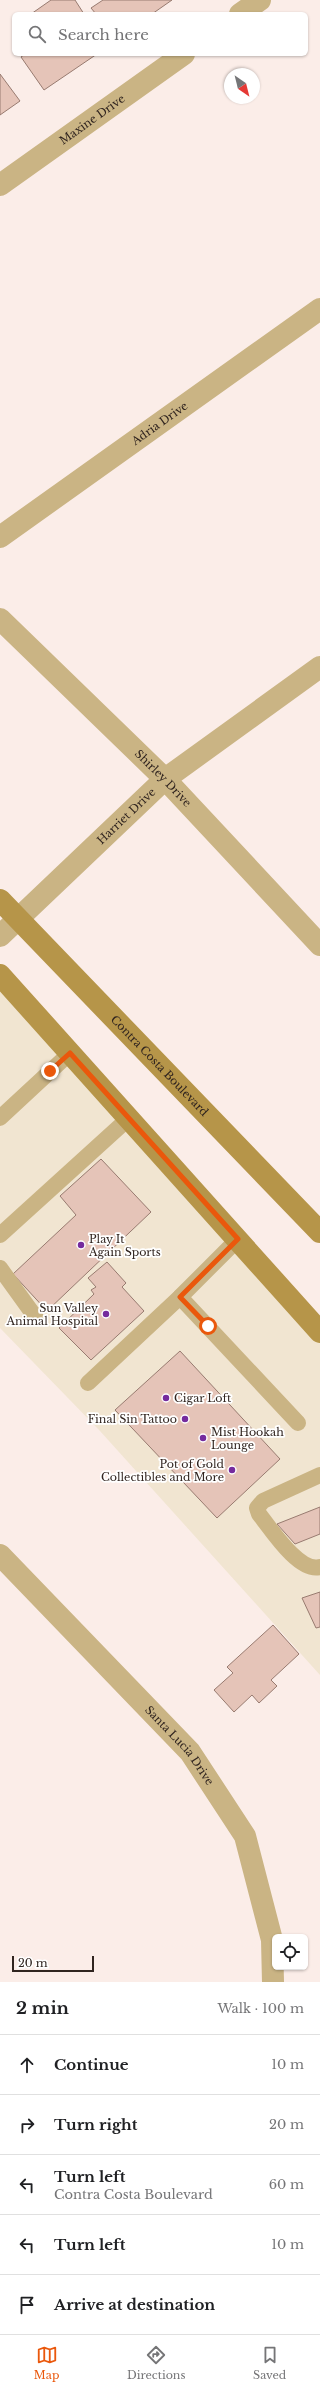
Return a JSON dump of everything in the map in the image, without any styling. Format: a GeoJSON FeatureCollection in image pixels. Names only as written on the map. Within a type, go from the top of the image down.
{"type":"FeatureCollection","features":[{"type":"Feature","properties":{"kind":"main road","name":"Contra Costa Boulevard"},"geometry":{"type":"LineString","coordinates":[[0,900],[19,917],[320,1232]]}},
{"type":"Feature","properties":{"kind":"main road"},"geometry":{"type":"LineString","coordinates":[[0,975],[320,1332]]}},
{"type":"Feature","properties":{"kind":"street"},"geometry":{"type":"LineString","coordinates":[[243,12],[260,0]]}},
{"type":"Feature","properties":{"kind":"street","name":"Maxine Drive"},"geometry":{"type":"LineString","coordinates":[[0,185],[181,56]]}},
{"type":"Feature","properties":{"kind":"street","name":"Adria Drive"},"geometry":{"type":"LineString","coordinates":[[0,537],[320,309]]}},
{"type":"Feature","properties":{"kind":"street","name":"Shirley Drive"},"geometry":{"type":"LineString","coordinates":[[0,619],[165,779],[320,945]]}},
{"type":"Feature","properties":{"kind":"street","name":"Harriet Drive"},"geometry":{"type":"LineString","coordinates":[[0,936],[165,779],[320,667]]}},
{"type":"Feature","properties":{"kind":"street","name":"Santa Lucia Drive"},"geometry":{"type":"LineString","coordinates":[[0,1555],[190,1752],[245,1836],[272,1940],[273,1982]]}},
{"type":"Feature","properties":{"kind":"lane"},"geometry":{"type":"LineString","coordinates":[[0,1118],[70,1053]]}},
{"type":"Feature","properties":{"kind":"lane"},"geometry":{"type":"LineString","coordinates":[[0,1235],[129,1118]]}},
{"type":"Feature","properties":{"kind":"lane"},"geometry":{"type":"LineString","coordinates":[[88,1383],[180,1297],[238,1239]]}},
{"type":"Feature","properties":{"kind":"lane"},"geometry":{"type":"LineString","coordinates":[[0,1268],[36,1318]]}},
{"type":"Feature","properties":{"kind":"lane"},"geometry":{"type":"LineString","coordinates":[[180,1297],[298,1423]]}},
{"type":"Feature","properties":{"kind":"lane"},"geometry":{"type":"LineString","coordinates":[[320,1475],[263,1501],[257,1508],[259,1514],[297,1560],[308,1567],[320,1567]]}},
{"type":"Feature","properties":{"kind":"shaded area"},"geometry":{"type":"Polygon","coordinates":[[[0,975],[320,1332],[320,1675],[100,1431],[0,1328],[0,975]]]}},
{"type":"Feature","properties":{"kind":"building"},"geometry":{"type":"Polygon","coordinates":[[[51,0],[75,0],[83,12],[34,12],[51,0]]]}},
{"type":"Feature","properties":{"kind":"building"},"geometry":{"type":"Polygon","coordinates":[[[103,0],[172,0],[155,12],[94,12],[91,8],[103,0]]]}},
{"type":"Feature","properties":{"kind":"building"},"geometry":{"type":"Polygon","coordinates":[[[22,56],[94,56],[44,90],[21,57],[22,56]]]}},
{"type":"Feature","properties":{"kind":"building"},"geometry":{"type":"Polygon","coordinates":[[[0,74],[20,101],[0,115],[0,74]]]}},
{"type":"Feature","properties":{"kind":"building","name":"Play It Again Sports"},"geometry":{"type":"Polygon","coordinates":[[[101,1159],[151,1212],[47,1311],[13,1274],[76,1215],[60,1196],[101,1159]]]}},
{"type":"Feature","properties":{"kind":"building","name":"Sun Valley Animal Hospital"},"geometry":{"type":"Polygon","coordinates":[[[107,1262],[126,1283],[122,1287],[144,1311],[91,1360],[59,1328],[94,1294],[91,1290],[96,1287],[88,1278],[107,1262]]]}},
{"type":"Feature","properties":{"kind":"building"},"geometry":{"type":"Polygon","coordinates":[[[180,1351],[280,1459],[217,1518],[115,1410],[180,1351]]]}},
{"type":"Feature","properties":{"kind":"building"},"geometry":{"type":"Polygon","coordinates":[[[320,1507],[320,1534],[295,1544],[277,1524],[320,1507]]]}},
{"type":"Feature","properties":{"kind":"building"},"geometry":{"type":"Polygon","coordinates":[[[320,1592],[320,1627],[316,1628],[302,1598],[320,1592]]]}},
{"type":"Feature","properties":{"kind":"building"},"geometry":{"type":"Polygon","coordinates":[[[273,1625],[299,1654],[271,1680],[277,1686],[259,1703],[252,1695],[234,1712],[214,1690],[233,1673],[227,1667],[273,1625]]]}},
{"type":"Feature","properties":{"kind":"place","name":"Play It Again Sports"},"geometry":{"type":"Point","coordinates":[81,1245]}},
{"type":"Feature","properties":{"kind":"place","name":"Sun Valley Animal Hospital"},"geometry":{"type":"Point","coordinates":[106,1314]}},
{"type":"Feature","properties":{"kind":"place","name":"Cigar Loft"},"geometry":{"type":"Point","coordinates":[166,1398]}},
{"type":"Feature","properties":{"kind":"place","name":"Final Sin Tattoo"},"geometry":{"type":"Point","coordinates":[185,1419]}},
{"type":"Feature","properties":{"kind":"place","name":"Mist Hookah Lounge"},"geometry":{"type":"Point","coordinates":[203,1438]}},
{"type":"Feature","properties":{"kind":"place","name":"Pot of Gold Collectibles and More"},"geometry":{"type":"Point","coordinates":[232,1470]}},
{"type":"Feature","properties":{"kind":"route"},"geometry":{"type":"LineString","coordinates":[[50,1071],[70,1053],[238,1239],[180,1297],[208,1326]]}}]}
